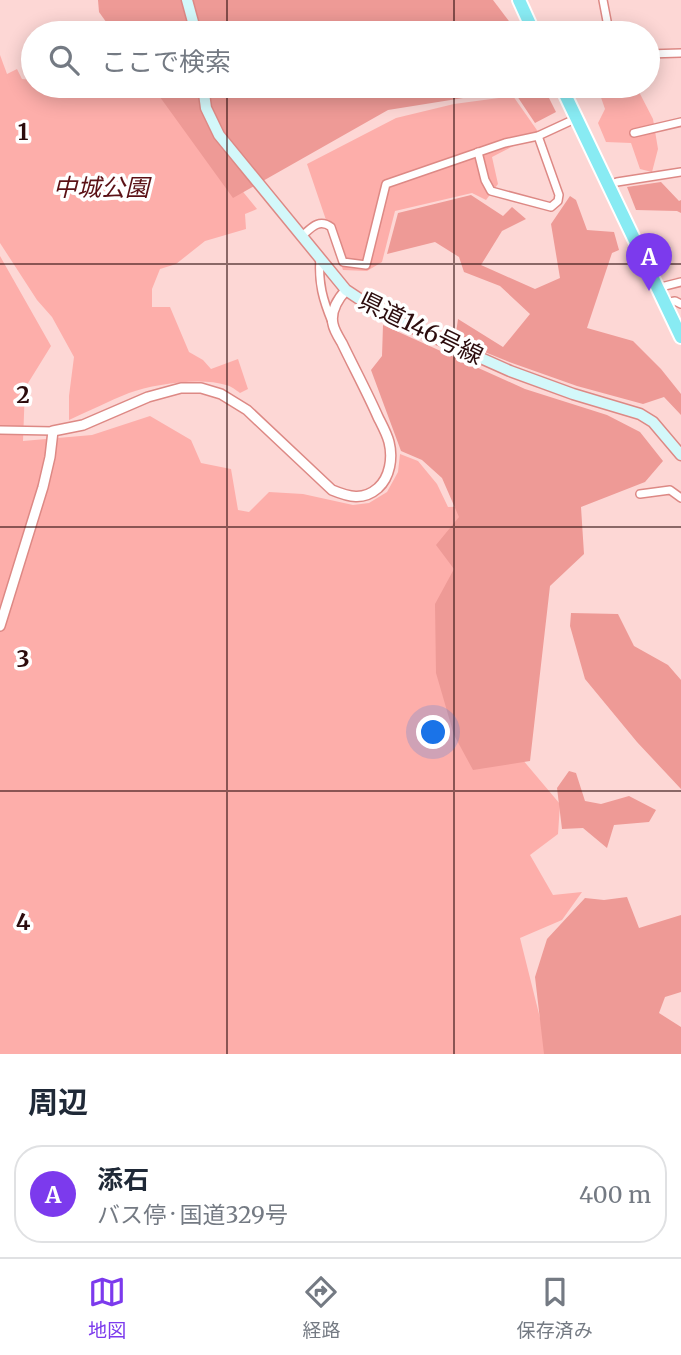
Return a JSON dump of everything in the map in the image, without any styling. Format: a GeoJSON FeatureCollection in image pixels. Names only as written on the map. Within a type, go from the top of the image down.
{"type":"FeatureCollection","features":[{"type":"Feature","properties":{"kind":"highway"},"geometry":{"type":"LineString","coordinates":[[519,0],[529,21]]}},
{"type":"Feature","properties":{"kind":"highway"},"geometry":{"type":"LineString","coordinates":[[568,98],[681,337]]}},
{"type":"Feature","properties":{"kind":"main road"},"geometry":{"type":"LineString","coordinates":[[187,0],[193,21]]}},
{"type":"Feature","properties":{"kind":"main road","name":"県道146号線"},"geometry":{"type":"LineString","coordinates":[[205,98],[206,108],[219,135],[346,290],[382,314],[510,371],[640,414],[653,422],[681,456]]}},
{"type":"Feature","properties":{"kind":"street"},"geometry":{"type":"LineString","coordinates":[[606,0],[607,21]]}},
{"type":"Feature","properties":{"kind":"street"},"geometry":{"type":"LineString","coordinates":[[660,54],[681,53]]}},
{"type":"Feature","properties":{"kind":"street"},"geometry":{"type":"LineString","coordinates":[[302,236],[315,225],[326,223],[331,227],[343,262],[366,265],[386,184],[505,143],[538,136],[578,117]]}},
{"type":"Feature","properties":{"kind":"street"},"geometry":{"type":"LineString","coordinates":[[634,133],[681,122]]}},
{"type":"Feature","properties":{"kind":"street"},"geometry":{"type":"LineString","coordinates":[[478,152],[485,180],[491,191],[551,207],[558,201],[559,195],[538,136]]}},
{"type":"Feature","properties":{"kind":"street"},"geometry":{"type":"LineString","coordinates":[[608,185],[681,172]]}},
{"type":"Feature","properties":{"kind":"street"},"geometry":{"type":"LineString","coordinates":[[0,430],[53,431],[83,425],[148,397],[181,388],[201,388],[221,394],[247,410],[332,489],[349,497],[359,497],[376,490],[389,471],[389,442],[322,298],[320,258]]}},
{"type":"Feature","properties":{"kind":"street"},"geometry":{"type":"LineString","coordinates":[[657,288],[681,282]]}},
{"type":"Feature","properties":{"kind":"street"},"geometry":{"type":"LineString","coordinates":[[332,323],[334,306],[346,290]]}},
{"type":"Feature","properties":{"kind":"street"},"geometry":{"type":"LineString","coordinates":[[664,303],[681,303]]}},
{"type":"Feature","properties":{"kind":"street"},"geometry":{"type":"LineString","coordinates":[[0,626],[43,487],[53,431]]}},
{"type":"Feature","properties":{"kind":"street"},"geometry":{"type":"LineString","coordinates":[[640,494],[670,490],[681,498]]}},
{"type":"Feature","properties":{"kind":"green space","name":"中城公園"},"geometry":{"type":"Polygon","coordinates":[[[0,55],[7,74],[17,69],[21,77],[21,98],[188,98],[200,139],[257,209],[245,214],[246,229],[205,241],[176,264],[160,269],[152,289],[152,307],[170,307],[189,352],[203,360],[211,369],[238,359],[248,389],[240,393],[216,383],[164,384],[129,393],[69,420],[74,357],[52,317],[37,300],[0,243],[0,55]]]}},
{"type":"Feature","properties":{"kind":"green space"},"geometry":{"type":"Polygon","coordinates":[[[514,98],[539,133],[492,157],[498,184],[486,200],[472,193],[395,211],[382,262],[367,271],[343,270],[307,164],[396,118],[454,104],[514,98]]]}},
{"type":"Feature","properties":{"kind":"green space"},"geometry":{"type":"Polygon","coordinates":[[[601,98],[642,98],[653,119],[658,149],[652,172],[640,169],[631,143],[606,142],[598,123],[605,109],[601,98]]]}},
{"type":"Feature","properties":{"kind":"green space"},"geometry":{"type":"Polygon","coordinates":[[[0,256],[51,346],[25,388],[23,441],[92,435],[150,416],[191,440],[201,463],[231,469],[238,510],[249,512],[269,492],[303,494],[353,505],[369,503],[387,492],[398,472],[400,454],[418,461],[437,484],[448,507],[477,506],[522,759],[560,804],[558,834],[530,855],[553,895],[582,892],[562,920],[520,938],[549,1054],[0,1054],[0,256]]]}},
{"type":"Feature","properties":{"kind":"shaded area"},"geometry":{"type":"Polygon","coordinates":[[[98,0],[493,0],[509,21],[105,21],[99,12],[98,0]]]}},
{"type":"Feature","properties":{"kind":"shaded area"},"geometry":{"type":"Polygon","coordinates":[[[161,98],[463,98],[388,110],[233,198],[161,98]]]}},
{"type":"Feature","properties":{"kind":"shaded area"},"geometry":{"type":"Polygon","coordinates":[[[518,98],[549,98],[556,112],[535,123],[518,98]]]}},
{"type":"Feature","properties":{"kind":"shaded area"},"geometry":{"type":"Polygon","coordinates":[[[661,182],[681,200],[681,213],[636,210],[627,187],[661,182]]]}},
{"type":"Feature","properties":{"kind":"shaded area"},"geometry":{"type":"Polygon","coordinates":[[[471,195],[503,216],[512,207],[526,219],[502,231],[481,265],[535,289],[560,278],[551,224],[570,196],[576,200],[587,230],[614,232],[619,250],[612,253],[587,328],[633,341],[681,394],[681,415],[664,397],[643,404],[577,386],[455,340],[458,319],[503,347],[530,314],[500,286],[464,272],[459,257],[435,242],[387,254],[398,213],[471,195]]]}},
{"type":"Feature","properties":{"kind":"shaded area"},"geometry":{"type":"Polygon","coordinates":[[[383,325],[525,389],[607,415],[640,432],[663,461],[645,482],[581,507],[584,554],[550,586],[530,761],[473,770],[454,735],[436,673],[435,604],[454,569],[436,545],[459,517],[442,478],[422,460],[401,451],[371,370],[382,356],[383,325]]]}},
{"type":"Feature","properties":{"kind":"shaded area"},"geometry":{"type":"Polygon","coordinates":[[[571,613],[618,614],[634,646],[668,665],[681,680],[681,789],[637,742],[585,679],[570,626],[571,613]]]}},
{"type":"Feature","properties":{"kind":"shaded area"},"geometry":{"type":"Polygon","coordinates":[[[569,771],[576,773],[585,801],[601,804],[629,796],[656,810],[649,822],[614,825],[607,848],[583,828],[562,829],[557,788],[569,771]]]}},
{"type":"Feature","properties":{"kind":"shaded area"},"geometry":{"type":"Polygon","coordinates":[[[627,897],[639,928],[681,915],[681,992],[665,997],[659,1013],[681,1027],[681,1054],[544,1054],[535,977],[547,939],[585,898],[604,900],[627,897]]]}},
{"type":"Feature","properties":{"kind":"place","name":"添石"},"geometry":{"type":"Point","coordinates":[649,291]}}]}
